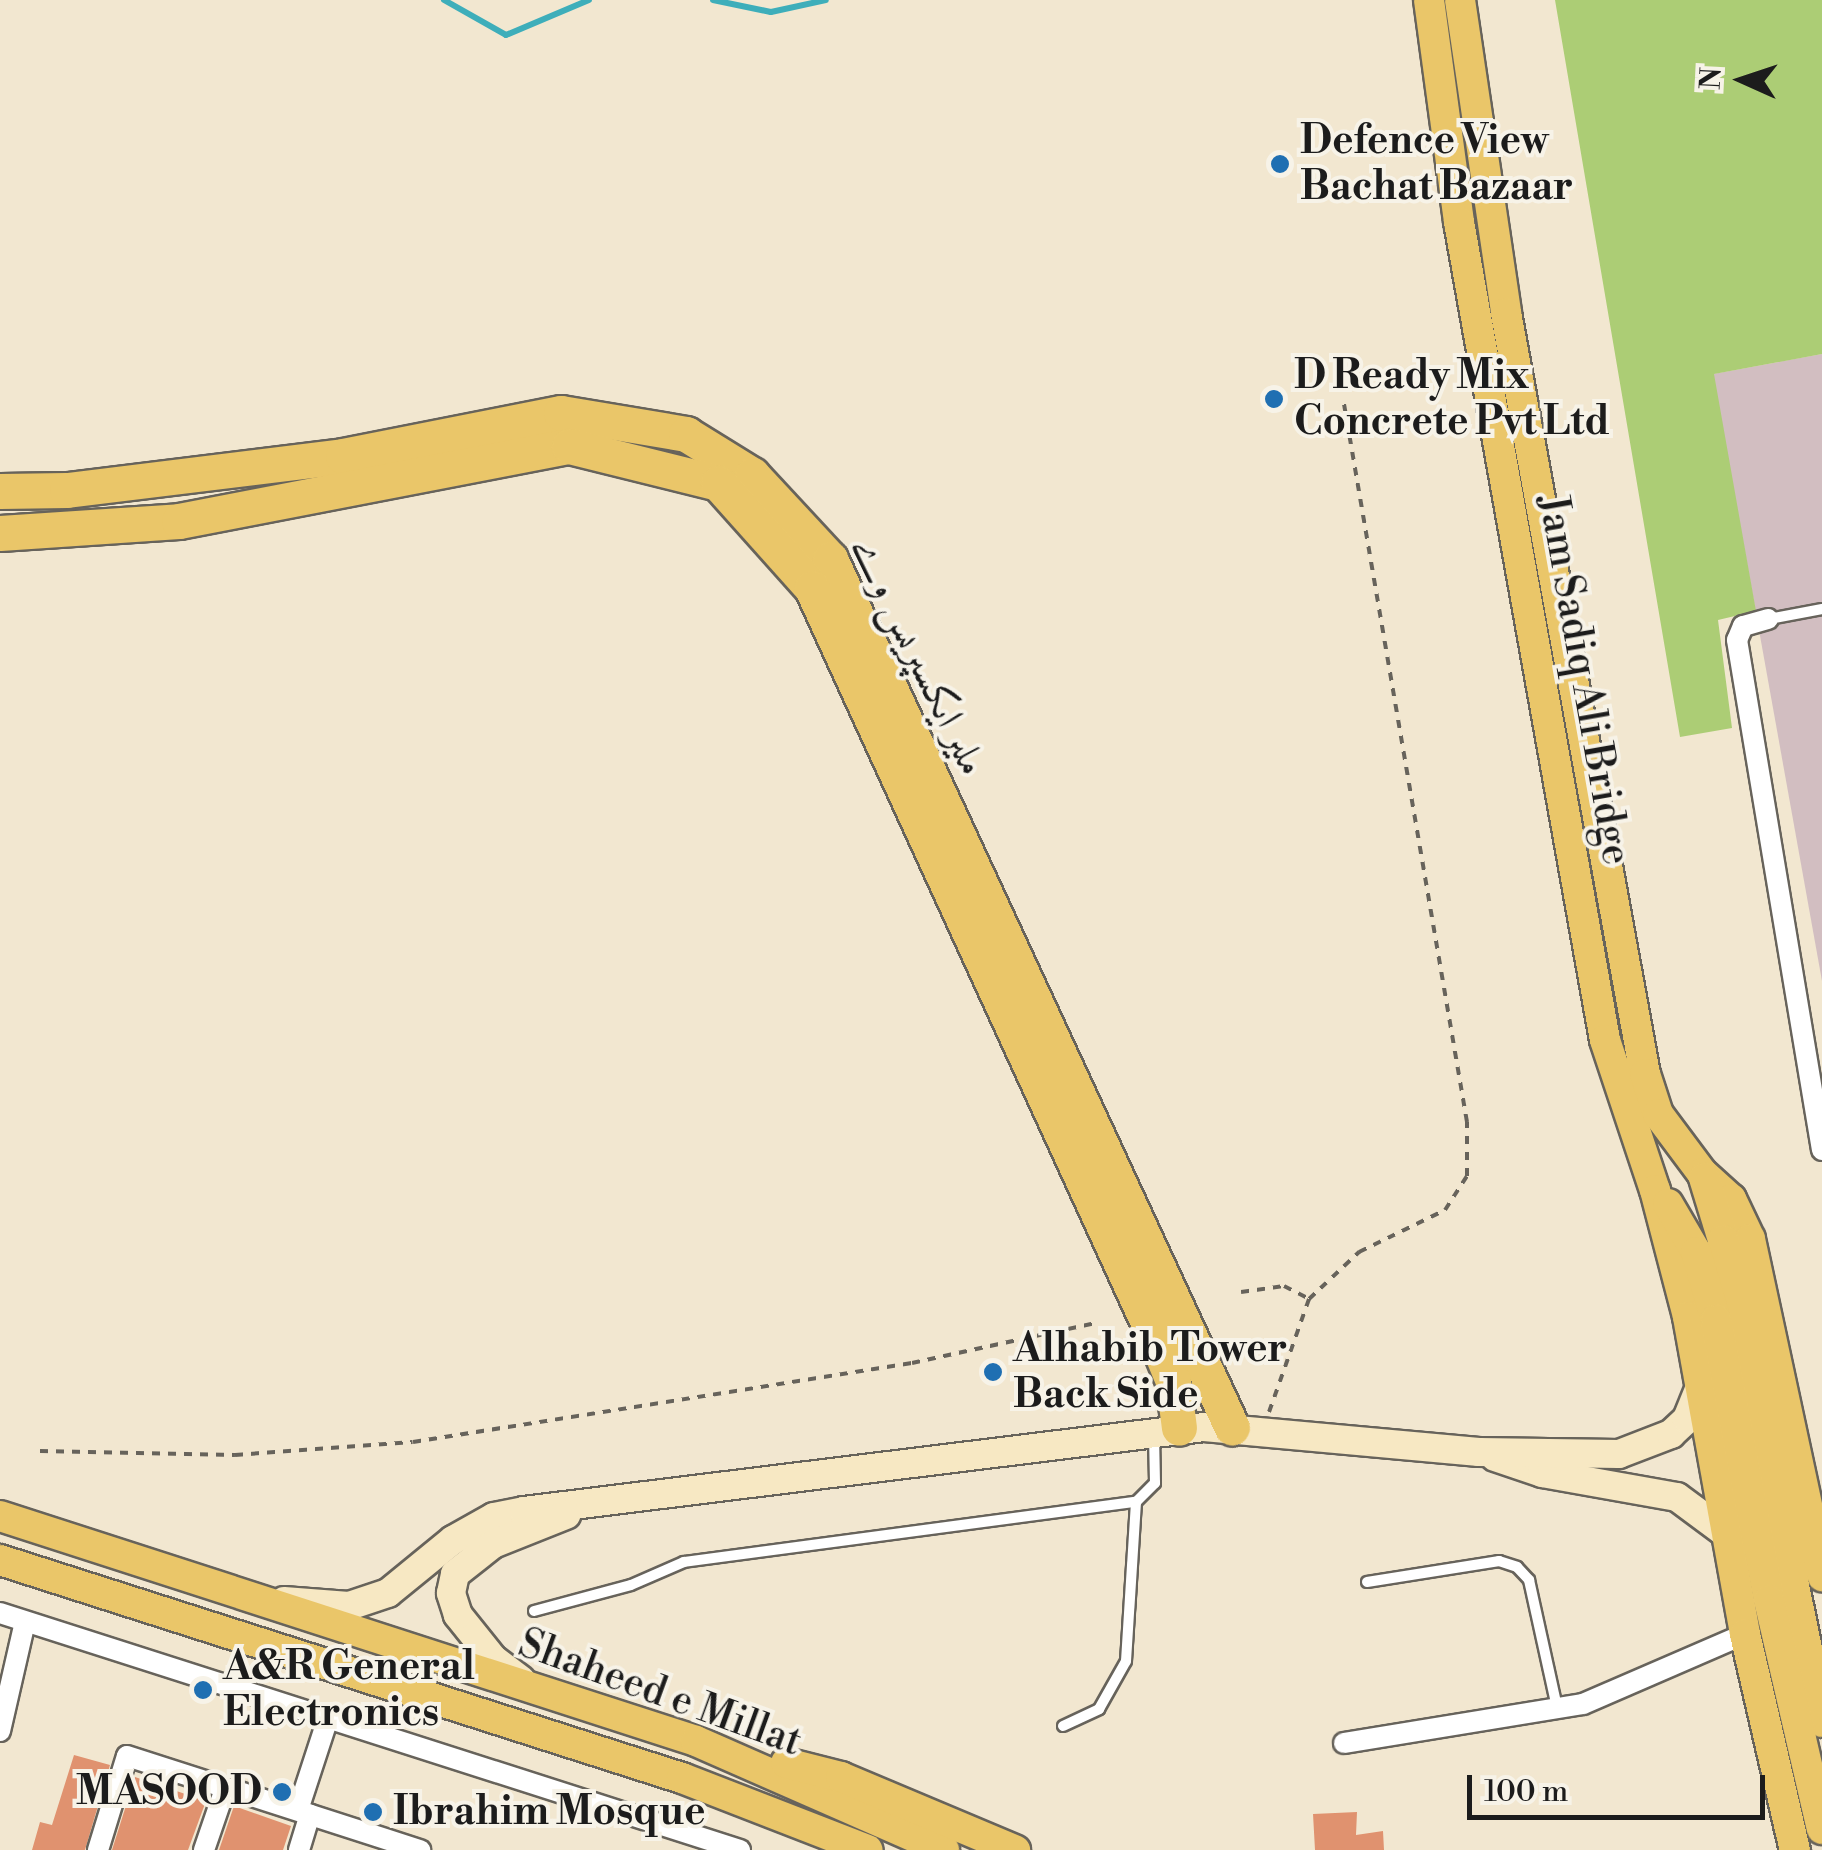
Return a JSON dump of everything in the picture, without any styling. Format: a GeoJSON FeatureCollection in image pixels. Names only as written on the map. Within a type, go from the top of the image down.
{"type":"FeatureCollection","features":[{"type":"Feature","properties":{"kind":"highway","name":"ملیر ایکسپریس وے"},"geometry":{"type":"LineString","coordinates":[[0,491],[66,490],[344,456],[561,413],[686,434],[752,475],[830,559],[1247,1429]]}},
{"type":"Feature","properties":{"kind":"highway","name":"ملیر ایکسپریس وے"},"geometry":{"type":"LineString","coordinates":[[0,533],[179,520],[569,446],[718,483],[812,588],[1158,1342],[1173,1381],[1166,1429]]}},
{"type":"Feature","properties":{"kind":"main road","name":"Jam Sadiq Ali Bridge"},"geometry":{"type":"LineString","coordinates":[[1429,0],[1459,222],[1605,1040],[1655,1190]]}},
{"type":"Feature","properties":{"kind":"main road","name":"Jam Sadiq Ali Bridge"},"geometry":{"type":"LineString","coordinates":[[1460,0],[1506,313],[1645,1074],[1658,1114],[1702,1173]]}},
{"type":"Feature","properties":{"kind":"main road"},"geometry":{"type":"LineString","coordinates":[[1702,1173],[1769,1600],[1822,1829]]}},
{"type":"Feature","properties":{"kind":"main road"},"geometry":{"type":"LineString","coordinates":[[1702,1173],[1732,1199],[1750,1239],[1822,1576]]}},
{"type":"Feature","properties":{"kind":"main road"},"geometry":{"type":"LineString","coordinates":[[1655,1190],[1696,1252],[1726,1315],[1822,1722]]}},
{"type":"Feature","properties":{"kind":"main road"},"geometry":{"type":"LineString","coordinates":[[1655,1190],[1746,1634],[1795,1850]]}},
{"type":"Feature","properties":{"kind":"main road","name":"Shaheed e Millat"},"geometry":{"type":"LineString","coordinates":[[0,1516],[696,1741],[944,1850]]}},
{"type":"Feature","properties":{"kind":"main road","name":"Shaheed e Millat"},"geometry":{"type":"LineString","coordinates":[[0,1560],[682,1778],[868,1850]]}},
{"type":"Feature","properties":{"kind":"main road"},"geometry":{"type":"LineString","coordinates":[[696,1741],[841,1777],[1016,1850]]}},
{"type":"Feature","properties":{"kind":"street"},"geometry":{"type":"LineString","coordinates":[[1768,619],[1743,626],[1737,640],[1822,1150]]}},
{"type":"Feature","properties":{"kind":"street"},"geometry":{"type":"LineString","coordinates":[[258,1599],[349,1606],[388,1593],[453,1540],[494,1517],[1166,1429],[1247,1429],[1479,1452],[1619,1454],[1646,1448],[1687,1419],[1699,1390]]}},
{"type":"Feature","properties":{"kind":"street"},"geometry":{"type":"LineString","coordinates":[[1479,1452],[1542,1473],[1677,1497],[1727,1534]]}},
{"type":"Feature","properties":{"kind":"street"},"geometry":{"type":"LineString","coordinates":[[531,1687],[472,1636],[451,1593],[455,1574],[493,1544],[586,1506]]}},
{"type":"Feature","properties":{"kind":"street"},"geometry":{"type":"LineString","coordinates":[[0,1614],[329,1715],[740,1850]]}},
{"type":"Feature","properties":{"kind":"street"},"geometry":{"type":"LineString","coordinates":[[1,1721],[26,1622]]}},
{"type":"Feature","properties":{"kind":"street"},"geometry":{"type":"LineString","coordinates":[[1344,1743],[1583,1704],[1746,1634]]}},
{"type":"Feature","properties":{"kind":"street"},"geometry":{"type":"LineString","coordinates":[[299,1850],[304,1813],[329,1715]]}},
{"type":"Feature","properties":{"kind":"street"},"geometry":{"type":"LineString","coordinates":[[98,1850],[127,1756],[420,1850]]}},
{"type":"Feature","properties":{"kind":"street"},"geometry":{"type":"LineString","coordinates":[[204,1850],[226,1789]]}},
{"type":"Feature","properties":{"kind":"lane"},"geometry":{"type":"LineString","coordinates":[[1768,619],[1822,609]]}},
{"type":"Feature","properties":{"kind":"lane"},"geometry":{"type":"LineString","coordinates":[[534,1610],[632,1585],[684,1562],[1136,1502],[1155,1482],[1166,1429]]}},
{"type":"Feature","properties":{"kind":"lane"},"geometry":{"type":"LineString","coordinates":[[1063,1726],[1099,1709],[1126,1661],[1136,1502]]}},
{"type":"Feature","properties":{"kind":"lane"},"geometry":{"type":"LineString","coordinates":[[1368,1582],[1499,1561],[1517,1567],[1529,1580],[1556,1707]]}},
{"type":"Feature","properties":{"kind":"path"},"geometry":{"type":"LineString","coordinates":[[1247,1429],[1310,1299],[1360,1252],[1445,1210],[1467,1176],[1468,1148],[1343,398]]}},
{"type":"Feature","properties":{"kind":"path"},"geometry":{"type":"LineString","coordinates":[[1241,1292],[1284,1286],[1310,1299]]}},
{"type":"Feature","properties":{"kind":"path"},"geometry":{"type":"LineString","coordinates":[[40,1452],[236,1454],[413,1442],[835,1376],[1096,1324]]}},
{"type":"Feature","properties":{"kind":"shaded area"},"geometry":{"type":"Polygon","coordinates":[[[1822,354],[1822,981],[1713,374],[1822,354]]]}},
{"type":"Feature","properties":{"kind":"green space"},"geometry":{"type":"Polygon","coordinates":[[[1555,0],[1822,0],[1822,354],[1714,374],[1756,611],[1718,620],[1732,728],[1680,737],[1555,0]]]}},
{"type":"Feature","properties":{"kind":"building"},"geometry":{"type":"Polygon","coordinates":[[[74,1755],[110,1765],[85,1850],[32,1850],[40,1822],[52,1825],[74,1755]]]}},
{"type":"Feature","properties":{"kind":"building"},"geometry":{"type":"Polygon","coordinates":[[[135,1777],[206,1801],[188,1850],[112,1850],[135,1777]]]}},
{"type":"Feature","properties":{"kind":"building"},"geometry":{"type":"Polygon","coordinates":[[[234,1806],[291,1826],[283,1850],[219,1850],[234,1806]]]}},
{"type":"Feature","properties":{"kind":"building"},"geometry":{"type":"Polygon","coordinates":[[[1357,1812],[1356,1835],[1383,1831],[1384,1850],[1315,1850],[1313,1814],[1357,1812]]]}},
{"type":"Feature","properties":{"kind":"waterway"},"geometry":{"type":"LineString","coordinates":[[444,0],[506,35],[589,0]]}},
{"type":"Feature","properties":{"kind":"waterway"},"geometry":{"type":"LineString","coordinates":[[713,0],[771,12],[826,0]]}},
{"type":"Feature","properties":{"kind":"place","name":"Defence View Bachat Bazaar"},"geometry":{"type":"Point","coordinates":[1280,164]}},
{"type":"Feature","properties":{"kind":"place","name":"D Ready Mix Concrete Pvt Ltd"},"geometry":{"type":"Point","coordinates":[1274,399]}},
{"type":"Feature","properties":{"kind":"place","name":"Alhabib Tower Back Side"},"geometry":{"type":"Point","coordinates":[993,1372]}},
{"type":"Feature","properties":{"kind":"place","name":"A&R General Electronics"},"geometry":{"type":"Point","coordinates":[203,1690]}},
{"type":"Feature","properties":{"kind":"place","name":"MASOOD"},"geometry":{"type":"Point","coordinates":[282,1792]}},
{"type":"Feature","properties":{"kind":"place","name":"Ibrahim Mosque"},"geometry":{"type":"Point","coordinates":[373,1812]}}]}
